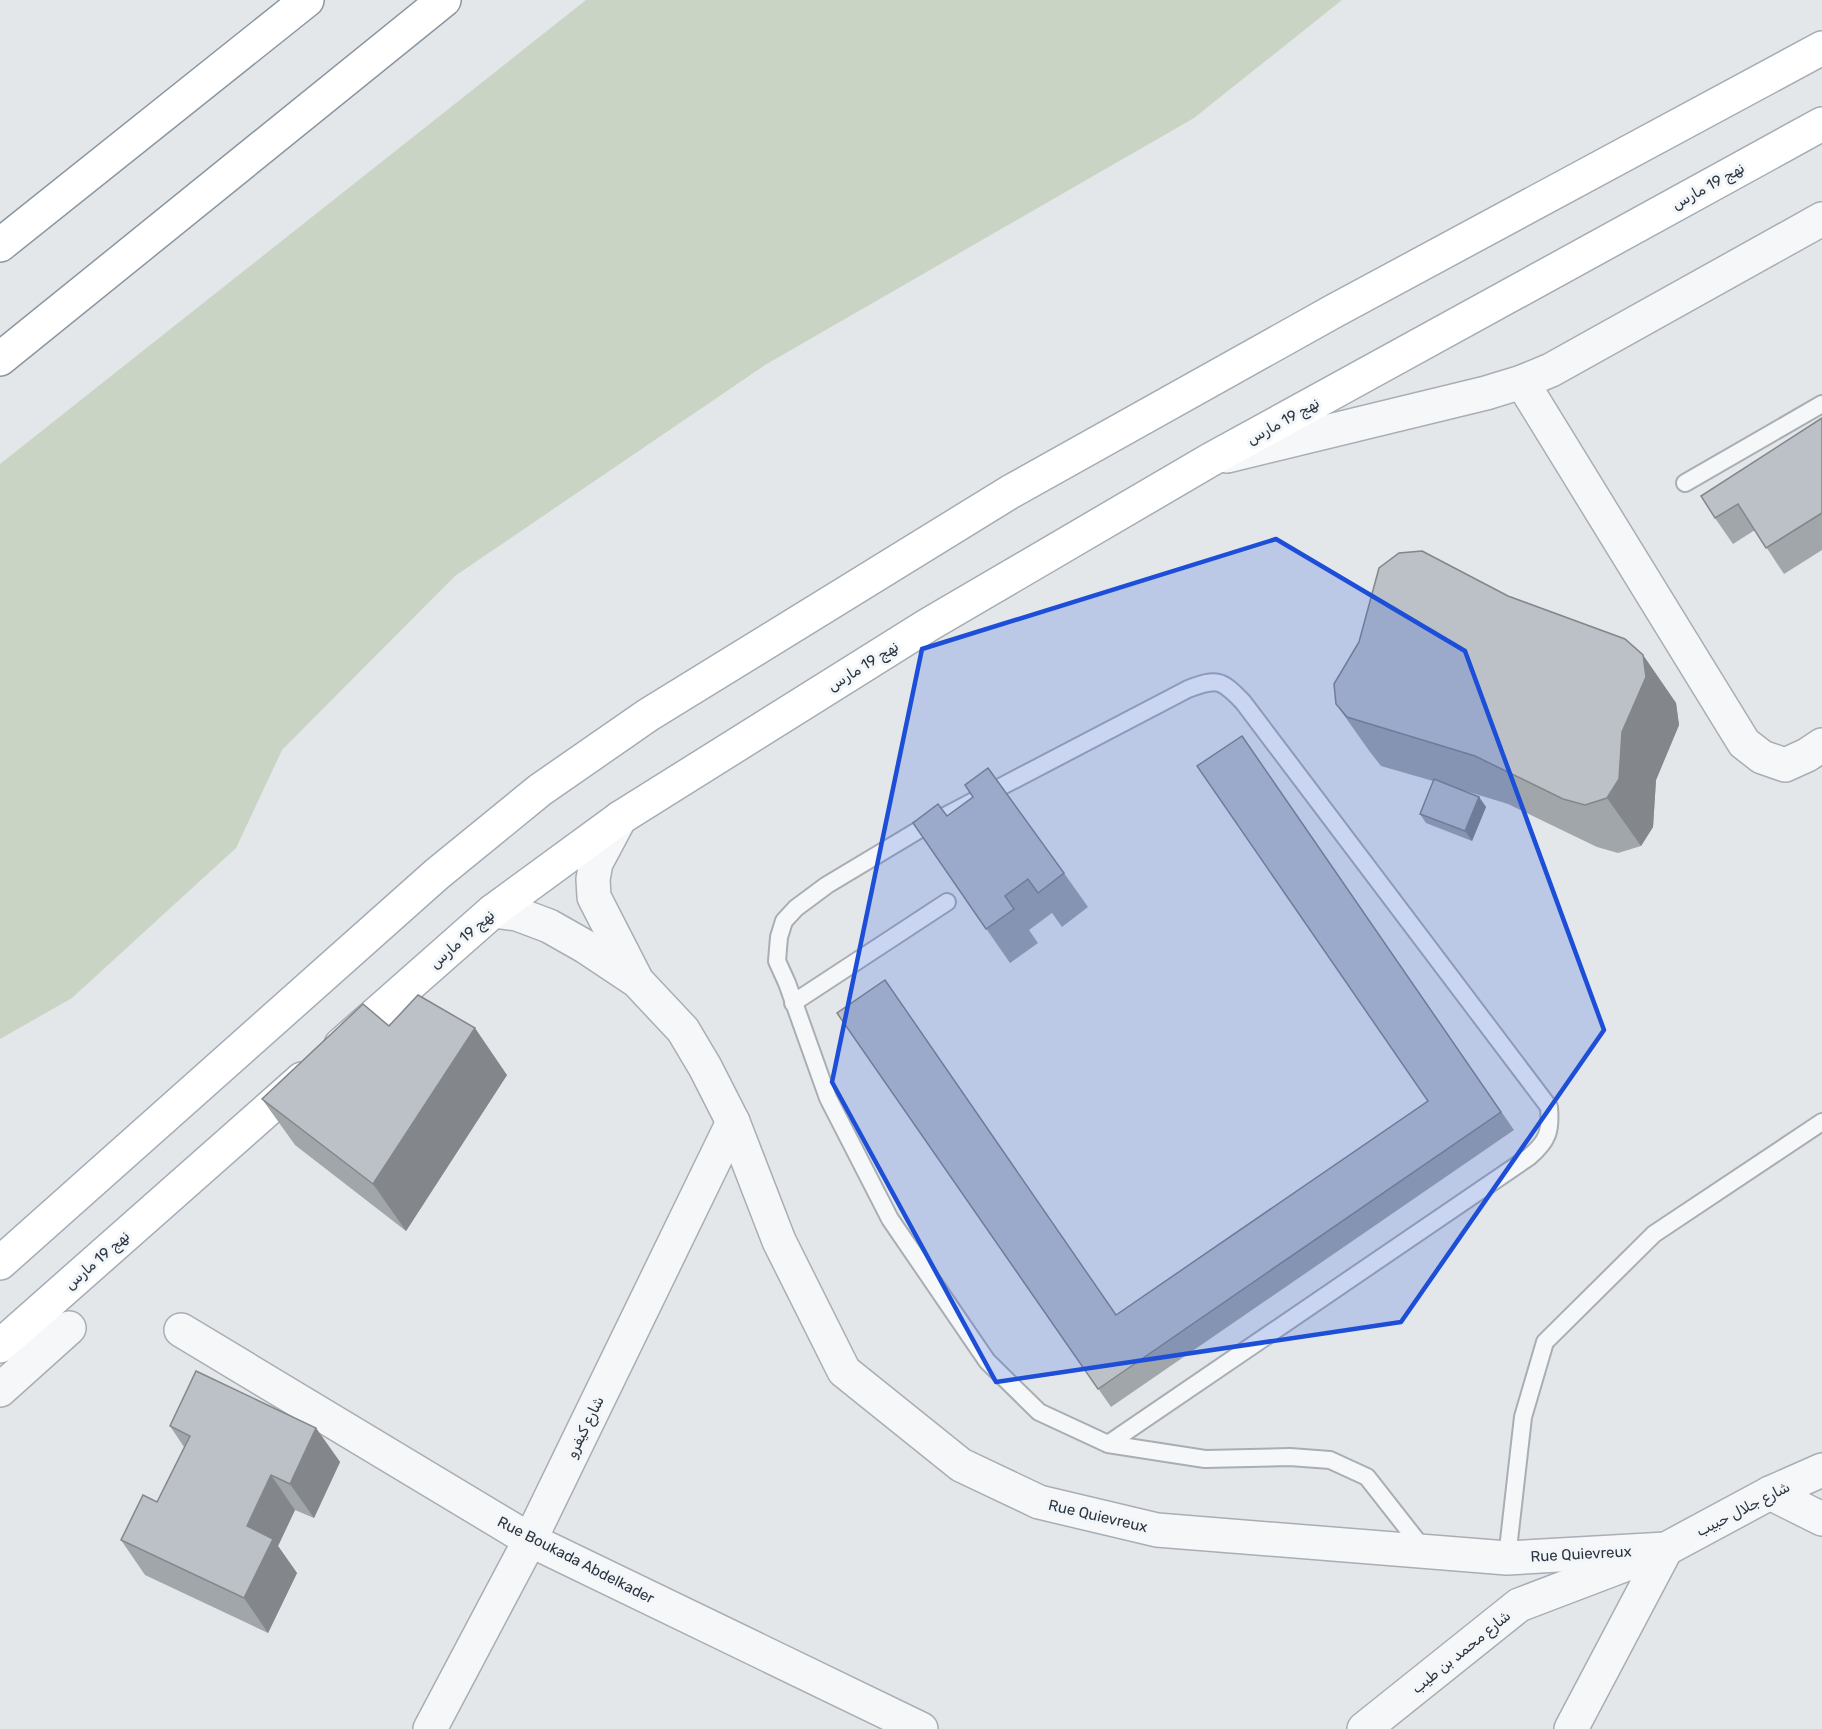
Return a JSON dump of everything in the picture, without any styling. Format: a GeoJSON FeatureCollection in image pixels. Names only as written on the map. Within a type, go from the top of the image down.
{"type":"FeatureCollection","features":[{"type":"Feature","properties":{"kind":"main road"},"geometry":{"type":"LineString","coordinates":[[0,245],[307,0]]}},
{"type":"Feature","properties":{"kind":"main road"},"geometry":{"type":"LineString","coordinates":[[0,359],[444,0]]}},
{"type":"Feature","properties":{"kind":"main road"},"geometry":{"type":"LineString","coordinates":[[0,1263],[436,874],[540,790],[648,715],[1010,492],[1334,311],[1822,48]]}},
{"type":"Feature","properties":{"kind":"main road","name":"نهج 19 مارس"},"geometry":{"type":"LineString","coordinates":[[0,1346],[493,911],[620,818],[928,625],[1210,460],[1822,124]]}},
{"type":"Feature","properties":{"kind":"street"},"geometry":{"type":"LineString","coordinates":[[1210,460],[1486,393],[1522,382],[1551,370],[1822,219]]}},
{"type":"Feature","properties":{"kind":"street"},"geometry":{"type":"LineString","coordinates":[[1522,382],[1744,743],[1762,758],[1785,765],[1822,745]]}},
{"type":"Feature","properties":{"kind":"street"},"geometry":{"type":"LineString","coordinates":[[620,818],[596,863],[593,879],[594,897],[637,981]]}},
{"type":"Feature","properties":{"kind":"street"},"geometry":{"type":"LineString","coordinates":[[493,911],[517,914],[549,926],[586,947],[637,981]]}},
{"type":"Feature","properties":{"kind":"street","name":"Rue Quievreux"},"geometry":{"type":"LineString","coordinates":[[637,981],[683,1030],[705,1067],[733,1122],[779,1241],[844,1371],[961,1465],[1039,1502],[1157,1530],[1507,1558],[1666,1549]]}},
{"type":"Feature","properties":{"kind":"street","name":"شارع كيفرو"},"geometry":{"type":"LineString","coordinates":[[430,1729],[530,1540],[733,1122]]}},
{"type":"Feature","properties":{"kind":"street"},"geometry":{"type":"LineString","coordinates":[[0,1390],[69,1328]]}},
{"type":"Feature","properties":{"kind":"street","name":"Rue Boukada Abdelkader"},"geometry":{"type":"LineString","coordinates":[[182,1330],[530,1540],[921,1729]]}},
{"type":"Feature","properties":{"kind":"street","name":"شارع جلال حبيب"},"geometry":{"type":"LineString","coordinates":[[1666,1549],[1770,1493],[1822,1470]]}},
{"type":"Feature","properties":{"kind":"street"},"geometry":{"type":"LineString","coordinates":[[1770,1493],[1822,1519]]}},
{"type":"Feature","properties":{"kind":"street"},"geometry":{"type":"LineString","coordinates":[[1571,1729],[1666,1549]]}},
{"type":"Feature","properties":{"kind":"street","name":"شارع محمد بن طيب"},"geometry":{"type":"LineString","coordinates":[[1364,1729],[1519,1605],[1666,1549]]}},
{"type":"Feature","properties":{"kind":"lane"},"geometry":{"type":"LineString","coordinates":[[1685,483],[1822,404]]}},
{"type":"Feature","properties":{"kind":"lane"},"geometry":{"type":"LineString","coordinates":[[1108,1444],[1529,1157],[1541,1147],[1548,1135],[1549,1107],[1243,702],[1226,685],[1210,681],[1188,689],[922,828],[827,885],[796,908],[784,921],[778,937],[777,961],[828,1098],[890,1219],[987,1361],[1039,1412],[1108,1444],[1205,1459],[1290,1457],[1330,1460],[1367,1477],[1425,1551]]}},
{"type":"Feature","properties":{"kind":"lane"},"geometry":{"type":"LineString","coordinates":[[793,1003],[947,902]]}},
{"type":"Feature","properties":{"kind":"lane"},"geometry":{"type":"LineString","coordinates":[[1507,1558],[1523,1417],[1545,1342],[1654,1234],[1822,1122]]}},
{"type":"Feature","properties":{"kind":"highlighted area"},"geometry":{"type":"Polygon","coordinates":[[[1276,539],[1465,651],[1604,1030],[1401,1322],[996,1382],[832,1082],[922,649],[1276,539]]]}},
{"type":"Feature","properties":{"kind":"green space"},"geometry":{"type":"Polygon","coordinates":[[[586,0],[1342,0],[1194,118],[765,365],[455,576],[282,750],[236,848],[72,998],[0,1039],[0,464],[586,0]]]}},
{"type":"Feature","properties":{"kind":"building"},"geometry":{"type":"Polygon","coordinates":[[[1822,418],[1822,513],[1766,548],[1738,504],[1715,518],[1701,496],[1822,418]]]}},
{"type":"Feature","properties":{"kind":"building"},"geometry":{"type":"Polygon","coordinates":[[[1422,551],[1508,596],[1625,639],[1643,655],[1646,677],[1622,732],[1619,779],[1607,798],[1585,805],[1563,799],[1475,756],[1347,717],[1336,704],[1334,684],[1359,642],[1379,568],[1399,553],[1422,551]]]}},
{"type":"Feature","properties":{"kind":"building"},"geometry":{"type":"Polygon","coordinates":[[[1242,736],[1501,1112],[1098,1389],[837,1013],[885,980],[1116,1315],[1428,1101],[1197,766],[1242,736]]]}},
{"type":"Feature","properties":{"kind":"building"},"geometry":{"type":"Polygon","coordinates":[[[988,768],[1064,873],[1038,893],[1028,879],[1005,896],[1014,909],[986,929],[913,823],[938,804],[947,816],[973,797],[965,785],[988,768]]]}},
{"type":"Feature","properties":{"kind":"building"},"geometry":{"type":"Polygon","coordinates":[[[1434,779],[1479,797],[1465,831],[1420,814],[1434,779]]]}},
{"type":"Feature","properties":{"kind":"building"},"geometry":{"type":"Polygon","coordinates":[[[418,995],[475,1028],[373,1184],[262,1099],[363,1004],[389,1026],[418,995]]]}},
{"type":"Feature","properties":{"kind":"building"},"geometry":{"type":"Polygon","coordinates":[[[196,1371],[316,1428],[290,1484],[271,1475],[247,1526],[273,1539],[244,1598],[121,1540],[143,1495],[157,1502],[190,1436],[170,1426],[196,1371]]]}}]}
